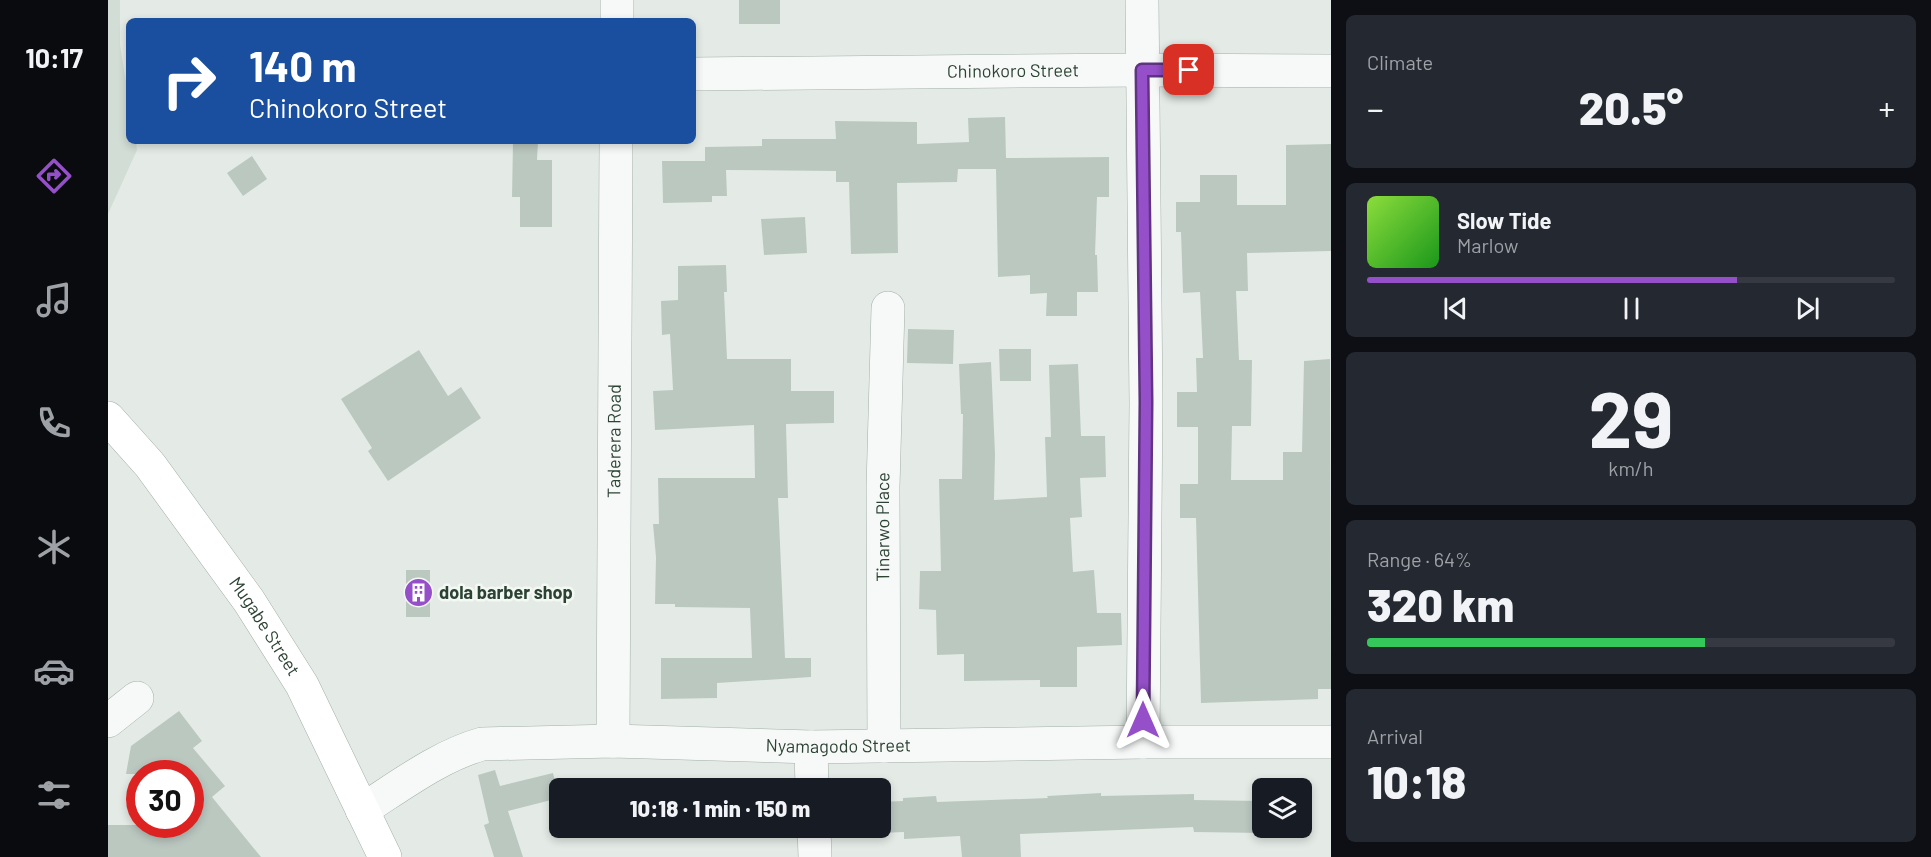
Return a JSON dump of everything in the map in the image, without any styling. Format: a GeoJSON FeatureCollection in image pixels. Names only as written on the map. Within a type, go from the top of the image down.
{"type":"FeatureCollection","features":[{"type":"Feature","properties":{"kind":"street"},"geometry":{"type":"LineString","coordinates":[[616,18],[617,0]]}},
{"type":"Feature","properties":{"kind":"street"},"geometry":{"type":"LineString","coordinates":[[1143,0],[1146,402],[1143,742]]}},
{"type":"Feature","properties":{"kind":"street","name":"Chinokoro Street"},"geometry":{"type":"LineString","coordinates":[[696,74],[1142,70],[1331,71]]}},
{"type":"Feature","properties":{"kind":"street","name":"Taderera Road"},"geometry":{"type":"LineString","coordinates":[[613,741],[616,144]]}},
{"type":"Feature","properties":{"kind":"street","name":"Tinarwo Place"},"geometry":{"type":"LineString","coordinates":[[884,746],[883,487],[888,308]]}},
{"type":"Feature","properties":{"kind":"street","name":"Mugabe Street"},"geometry":{"type":"LineString","coordinates":[[108,418],[150,465],[249,601],[302,685],[384,857]]}},
{"type":"Feature","properties":{"kind":"street"},"geometry":{"type":"LineString","coordinates":[[108,721],[137,698]]}},
{"type":"Feature","properties":{"kind":"street","name":"Nyamagodo Street"},"geometry":{"type":"LineString","coordinates":[[362,810],[464,749],[482,744],[613,741],[811,747],[1143,742],[1331,742]]}},
{"type":"Feature","properties":{"kind":"street"},"geometry":{"type":"LineString","coordinates":[[811,747],[812,778]]}},
{"type":"Feature","properties":{"kind":"street"},"geometry":{"type":"LineString","coordinates":[[814,838],[815,857]]}},
{"type":"Feature","properties":{"kind":"shaded area"},"geometry":{"type":"Polygon","coordinates":[[[108,0],[120,0],[120,45],[126,82],[126,144],[136,144],[137,150],[108,214],[108,0]]]}},
{"type":"Feature","properties":{"kind":"building"},"geometry":{"type":"Polygon","coordinates":[[[739,0],[780,0],[780,24],[739,24],[739,0]]]}},
{"type":"Feature","properties":{"kind":"building"},"geometry":{"type":"Polygon","coordinates":[[[1005,117],[1006,158],[1109,157],[1109,197],[1097,197],[1095,255],[1097,255],[1098,292],[1077,292],[1077,316],[1046,316],[1047,293],[1030,294],[1030,275],[998,277],[996,169],[958,169],[957,182],[897,183],[898,253],[851,254],[849,182],[836,182],[836,171],[726,170],[727,196],[712,196],[712,202],[663,203],[662,161],[705,161],[705,147],[762,146],[762,139],[836,139],[835,121],[917,122],[917,144],[969,142],[968,118],[1005,117]]]}},
{"type":"Feature","properties":{"kind":"building"},"geometry":{"type":"Polygon","coordinates":[[[513,144],[538,144],[537,160],[552,160],[552,227],[520,227],[520,197],[512,197],[513,144]]]}},
{"type":"Feature","properties":{"kind":"building"},"geometry":{"type":"Polygon","coordinates":[[[1331,144],[1331,251],[1247,253],[1248,291],[1236,291],[1239,360],[1252,360],[1251,426],[1232,426],[1231,480],[1283,480],[1283,452],[1302,452],[1304,361],[1330,359],[1331,689],[1318,689],[1318,699],[1201,703],[1196,518],[1180,518],[1180,484],[1198,484],[1198,427],[1177,427],[1177,392],[1197,392],[1196,358],[1203,358],[1200,292],[1183,293],[1181,232],[1176,232],[1176,202],[1200,202],[1200,175],[1237,175],[1237,205],[1286,205],[1286,145],[1331,144]]]}},
{"type":"Feature","properties":{"kind":"building"},"geometry":{"type":"Polygon","coordinates":[[[252,156],[267,179],[243,196],[227,173],[252,156]]]}},
{"type":"Feature","properties":{"kind":"building"},"geometry":{"type":"Polygon","coordinates":[[[805,217],[807,253],[764,255],[761,219],[805,217]]]}},
{"type":"Feature","properties":{"kind":"building"},"geometry":{"type":"Polygon","coordinates":[[[726,265],[727,292],[724,292],[727,359],[791,359],[791,391],[834,391],[834,423],[786,424],[788,498],[778,498],[785,658],[811,658],[811,677],[717,683],[717,698],[661,699],[661,658],[752,658],[750,608],[675,607],[675,604],[655,604],[656,557],[653,524],[659,524],[658,478],[755,478],[754,425],[655,430],[653,391],[673,390],[670,334],[662,335],[661,301],[678,300],[678,266],[726,265]]]}},
{"type":"Feature","properties":{"kind":"building"},"geometry":{"type":"Polygon","coordinates":[[[908,329],[954,330],[953,364],[907,363],[908,329]]]}},
{"type":"Feature","properties":{"kind":"building"},"geometry":{"type":"Polygon","coordinates":[[[999,349],[1031,349],[1031,381],[1000,381],[999,349]]]}},
{"type":"Feature","properties":{"kind":"building"},"geometry":{"type":"Polygon","coordinates":[[[419,350],[448,396],[461,387],[481,418],[388,481],[368,451],[372,448],[341,399],[419,350]]]}},
{"type":"Feature","properties":{"kind":"building"},"geometry":{"type":"Polygon","coordinates":[[[991,362],[995,454],[994,500],[1047,497],[1045,437],[1051,437],[1049,365],[1078,364],[1081,436],[1105,436],[1106,477],[1080,478],[1082,517],[1070,518],[1073,572],[1094,570],[1097,613],[1121,613],[1122,645],[1077,647],[1077,687],[1040,687],[1040,680],[964,681],[964,654],[937,655],[936,610],[919,609],[920,571],[941,571],[939,479],[962,479],[963,414],[961,414],[959,364],[991,362]]]}},
{"type":"Feature","properties":{"kind":"building","name":"dola barber shop"},"geometry":{"type":"Polygon","coordinates":[[[406,570],[430,570],[430,617],[406,617],[406,570]]]}},
{"type":"Feature","properties":{"kind":"building"},"geometry":{"type":"Polygon","coordinates":[[[179,711],[202,741],[193,748],[203,760],[128,760],[131,746],[179,711]]]}},
{"type":"Feature","properties":{"kind":"building"},"geometry":{"type":"Polygon","coordinates":[[[204,761],[225,786],[212,797],[261,857],[108,857],[108,825],[126,825],[126,838],[204,838],[204,761]]]}},
{"type":"Feature","properties":{"kind":"building"},"geometry":{"type":"Polygon","coordinates":[[[495,770],[500,786],[553,773],[554,778],[549,778],[549,801],[508,811],[523,857],[494,857],[484,825],[489,823],[478,775],[495,770]]]}},
{"type":"Feature","properties":{"kind":"building"},"geometry":{"type":"Polygon","coordinates":[[[1101,793],[1101,796],[1194,794],[1194,800],[1252,801],[1252,833],[1194,832],[1193,827],[1020,834],[1021,857],[962,857],[960,836],[904,839],[904,832],[891,833],[891,802],[903,801],[903,798],[936,796],[937,802],[1048,798],[1047,796],[1101,793]]]}},
{"type":"Feature","properties":{"kind":"place","name":"dola barber shop"},"geometry":{"type":"Point","coordinates":[418,593]}},
{"type":"Feature","properties":{"kind":"route"},"geometry":{"type":"LineString","coordinates":[[1143,720],[1146,402],[1142,70],[1189,70]]}}]}
